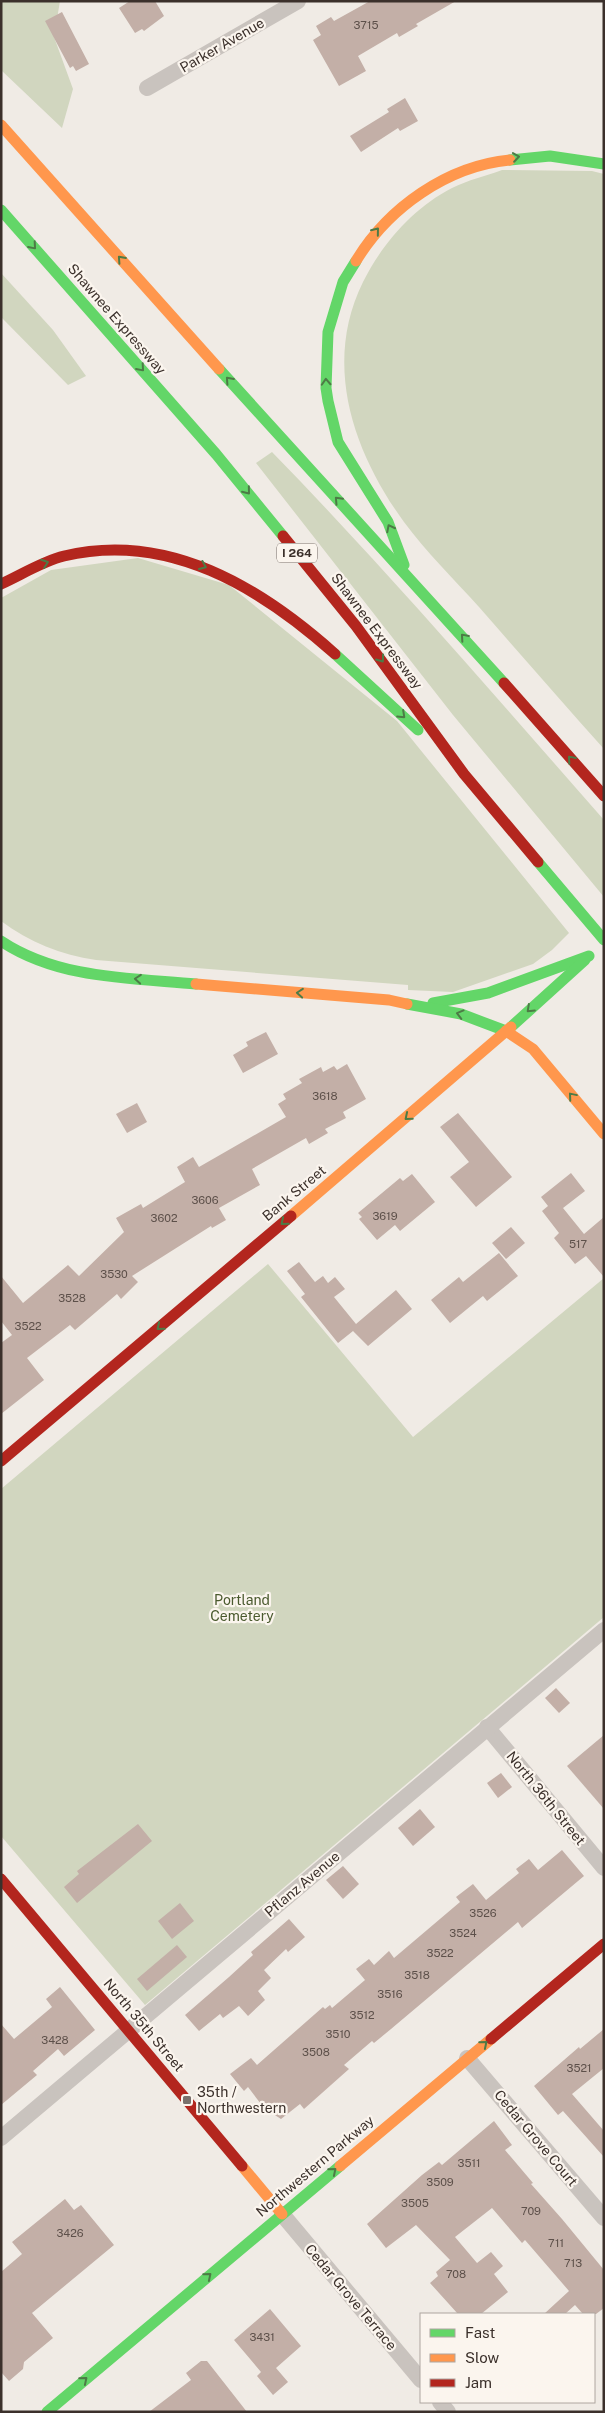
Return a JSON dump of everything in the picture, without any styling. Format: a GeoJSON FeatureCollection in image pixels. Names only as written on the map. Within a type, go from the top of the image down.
{"type":"FeatureCollection","features":[{"type":"Feature","properties":{"kind":"main road"},"geometry":{"type":"LineString","coordinates":[[1,125],[309,470],[407,574],[604,796]]}},
{"type":"Feature","properties":{"kind":"main road"},"geometry":{"type":"LineString","coordinates":[[407,574],[392,529],[337,440],[326,388],[328,337],[333,312],[352,265],[374,234],[401,206],[423,190],[471,167],[496,160],[536,155],[556,156],[604,164]]}},
{"type":"Feature","properties":{"kind":"main road","name":"Shawnee Expressway"},"geometry":{"type":"LineString","coordinates":[[1,210],[216,454],[356,626],[464,774],[579,908],[604,940]]}},
{"type":"Feature","properties":{"kind":"main road"},"geometry":{"type":"LineString","coordinates":[[1,584],[45,562],[94,550],[143,550],[190,561],[218,572],[269,601],[319,639],[464,774]]}},
{"type":"Feature","properties":{"kind":"main road"},"geometry":{"type":"LineString","coordinates":[[1,941],[28,956],[51,965],[94,975],[389,1000],[461,1014],[506,1031],[533,1049],[604,1134]]}},
{"type":"Feature","properties":{"kind":"main road","name":"Bank Street"},"geometry":{"type":"LineString","coordinates":[[1,1461],[466,1067],[604,944]]}},
{"type":"Feature","properties":{"kind":"main road"},"geometry":{"type":"LineString","coordinates":[[417,1005],[488,993],[589,956]]}},
{"type":"Feature","properties":{"kind":"main road","name":"North 35th Street"},"geometry":{"type":"LineString","coordinates":[[1,1879],[282,2214]]}},
{"type":"Feature","properties":{"kind":"main road","name":"Northwestern Parkway"},"geometry":{"type":"LineString","coordinates":[[46,2412],[604,1944]]}},
{"type":"Feature","properties":{"kind":"street","name":"Parker Avenue"},"geometry":{"type":"LineString","coordinates":[[147,88],[298,1]]}},
{"type":"Feature","properties":{"kind":"street","name":"Pflanz Avenue"},"geometry":{"type":"LineString","coordinates":[[1,2138],[604,1630]]}},
{"type":"Feature","properties":{"kind":"street","name":"North 36th Street"},"geometry":{"type":"LineString","coordinates":[[487,1727],[604,1868]]}},
{"type":"Feature","properties":{"kind":"street","name":"Cedar Grove Court"},"geometry":{"type":"LineString","coordinates":[[467,2058],[604,2218]]}},
{"type":"Feature","properties":{"kind":"street","name":"Cedar Grove Terrace"},"geometry":{"type":"LineString","coordinates":[[282,2214],[420,2379]]}},
{"type":"Feature","properties":{"kind":"green space"},"geometry":{"type":"Polygon","coordinates":[[[1,1],[60,1],[54,37],[73,89],[62,128],[1,70],[1,1]]]}},
{"type":"Feature","properties":{"kind":"green space"},"geometry":{"type":"Polygon","coordinates":[[[502,170],[592,171],[604,174],[604,749],[431,555],[404,522],[386,495],[371,467],[358,438],[349,407],[345,376],[345,345],[351,313],[363,282],[379,254],[400,228],[438,196],[458,185],[502,170]]]}},
{"type":"Feature","properties":{"kind":"green space"},"geometry":{"type":"Polygon","coordinates":[[[1,273],[53,330],[86,376],[68,385],[1,317],[1,273]]]}},
{"type":"Feature","properties":{"kind":"green space"},"geometry":{"type":"Polygon","coordinates":[[[272,452],[399,588],[604,820],[604,897],[453,715],[256,463],[272,452]]]}},
{"type":"Feature","properties":{"kind":"green space"},"geometry":{"type":"Polygon","coordinates":[[[138,558],[229,585],[397,721],[569,933],[552,950],[533,964],[453,992],[408,990],[408,985],[83,958],[58,951],[34,941],[1,921],[1,598],[51,570],[138,558]]]}},
{"type":"Feature","properties":{"kind":"green space","name":"Portland Cemetery"},"geometry":{"type":"Polygon","coordinates":[[[268,1264],[413,1437],[604,1278],[604,1617],[145,2005],[1,1836],[1,1489],[268,1264]]]}},
{"type":"Feature","properties":{"kind":"building"},"geometry":{"type":"Polygon","coordinates":[[[130,1],[155,1],[164,16],[144,31],[142,29],[135,33],[119,8],[130,1]]]}},
{"type":"Feature","properties":{"kind":"building"},"geometry":{"type":"Polygon","coordinates":[[[370,1],[456,1],[416,24],[418,26],[399,37],[397,33],[358,56],[366,71],[339,86],[313,40],[321,35],[316,26],[331,17],[334,21],[370,1]]]}},
{"type":"Feature","properties":{"kind":"building"},"geometry":{"type":"Polygon","coordinates":[[[62,12],[89,64],[76,71],[73,66],[70,68],[45,21],[62,12]]]}},
{"type":"Feature","properties":{"kind":"building"},"geometry":{"type":"Polygon","coordinates":[[[405,98],[418,121],[400,131],[398,128],[361,152],[350,136],[389,112],[387,109],[405,98]]]}},
{"type":"Feature","properties":{"kind":"building"},"geometry":{"type":"Polygon","coordinates":[[[266,1032],[278,1054],[243,1073],[233,1055],[248,1046],[246,1042],[266,1032]]]}},
{"type":"Feature","properties":{"kind":"building"},"geometry":{"type":"Polygon","coordinates":[[[347,1064],[366,1099],[343,1112],[346,1118],[325,1129],[328,1133],[309,1144],[306,1138],[252,1169],[260,1185],[219,1208],[226,1220],[212,1228],[211,1226],[132,1276],[138,1282],[121,1299],[117,1294],[75,1330],[70,1325],[27,1358],[44,1380],[1,1414],[1,1343],[12,1335],[1,1321],[1,1276],[23,1303],[68,1265],[79,1276],[124,1232],[116,1218],[141,1204],[143,1208],[185,1182],[177,1167],[193,1157],[199,1167],[286,1117],[278,1104],[286,1099],[283,1094],[302,1083],[299,1079],[321,1067],[323,1072],[334,1066],[337,1070],[347,1064]]]}},
{"type":"Feature","properties":{"kind":"building"},"geometry":{"type":"Polygon","coordinates":[[[137,1103],[147,1122],[127,1133],[116,1114],[137,1103]]]}},
{"type":"Feature","properties":{"kind":"building"},"geometry":{"type":"Polygon","coordinates":[[[458,1113],[512,1177],[476,1207],[450,1177],[469,1162],[440,1127],[458,1113]]]}},
{"type":"Feature","properties":{"kind":"building"},"geometry":{"type":"Polygon","coordinates":[[[571,1173],[585,1191],[563,1208],[584,1234],[604,1217],[604,1277],[586,1256],[575,1264],[554,1238],[559,1233],[542,1211],[548,1206],[541,1197],[571,1173]]]}},
{"type":"Feature","properties":{"kind":"building"},"geometry":{"type":"Polygon","coordinates":[[[412,1174],[435,1202],[400,1231],[395,1225],[377,1240],[359,1219],[362,1217],[358,1213],[400,1178],[403,1181],[412,1174]]]}},
{"type":"Feature","properties":{"kind":"building"},"geometry":{"type":"Polygon","coordinates":[[[511,1227],[525,1243],[506,1259],[492,1243],[511,1227]]]}},
{"type":"Feature","properties":{"kind":"building"},"geometry":{"type":"Polygon","coordinates":[[[499,1253],[518,1276],[487,1301],[483,1296],[450,1323],[431,1300],[459,1277],[463,1282],[499,1253]]]}},
{"type":"Feature","properties":{"kind":"building"},"geometry":{"type":"Polygon","coordinates":[[[299,1262],[315,1282],[323,1276],[328,1283],[335,1277],[345,1289],[334,1297],[356,1324],[396,1290],[412,1309],[368,1346],[353,1331],[338,1343],[301,1297],[305,1294],[287,1271],[299,1262]]]}},
{"type":"Feature","properties":{"kind":"building"},"geometry":{"type":"Polygon","coordinates":[[[556,1688],[570,1703],[559,1713],[545,1698],[556,1688]]]}},
{"type":"Feature","properties":{"kind":"building"},"geometry":{"type":"Polygon","coordinates":[[[604,1735],[604,1809],[567,1766],[604,1735]]]}},
{"type":"Feature","properties":{"kind":"building"},"geometry":{"type":"Polygon","coordinates":[[[501,1773],[512,1787],[498,1798],[487,1783],[501,1773]]]}},
{"type":"Feature","properties":{"kind":"building"},"geometry":{"type":"Polygon","coordinates":[[[420,1809],[435,1827],[413,1846],[398,1828],[420,1809]]]}},
{"type":"Feature","properties":{"kind":"building"},"geometry":{"type":"Polygon","coordinates":[[[138,1824],[152,1841],[77,1903],[64,1887],[79,1874],[77,1871],[138,1824]]]}},
{"type":"Feature","properties":{"kind":"building"},"geometry":{"type":"Polygon","coordinates":[[[562,1850],[584,1876],[522,1928],[518,1922],[374,2043],[372,2041],[344,2065],[349,2069],[304,2109],[300,2104],[281,2119],[264,2108],[248,2087],[244,2091],[230,2074],[251,2058],[257,2065],[323,2007],[325,2009],[330,2005],[332,2008],[365,1980],[356,1969],[369,1959],[374,1965],[389,1951],[394,1958],[460,1902],[456,1897],[473,1884],[486,1900],[519,1873],[516,1869],[529,1859],[538,1870],[562,1850]]]}},
{"type":"Feature","properties":{"kind":"building"},"geometry":{"type":"Polygon","coordinates":[[[343,1866],[359,1884],[343,1899],[326,1880],[343,1866]]]}},
{"type":"Feature","properties":{"kind":"building"},"geometry":{"type":"Polygon","coordinates":[[[180,1903],[194,1921],[172,1939],[158,1921],[180,1903]]]}},
{"type":"Feature","properties":{"kind":"building"},"geometry":{"type":"Polygon","coordinates":[[[289,1919],[305,1937],[288,1952],[286,1949],[264,1970],[271,1978],[258,1991],[265,2000],[248,2016],[239,2006],[223,2018],[220,2014],[199,2031],[185,2015],[253,1955],[251,1952],[289,1919]]]}},
{"type":"Feature","properties":{"kind":"building"},"geometry":{"type":"Polygon","coordinates":[[[177,1945],[187,1957],[147,1991],[137,1979],[177,1945]]]}},
{"type":"Feature","properties":{"kind":"building"},"geometry":{"type":"Polygon","coordinates":[[[60,1987],[95,2030],[64,2056],[58,2049],[33,2071],[37,2075],[1,2105],[1,2024],[14,2039],[52,2007],[46,1999],[60,1987]]]}},
{"type":"Feature","properties":{"kind":"building"},"geometry":{"type":"Polygon","coordinates":[[[604,2029],[604,2068],[572,2094],[604,2131],[604,2157],[563,2111],[558,2115],[534,2086],[579,2047],[580,2049],[604,2029]]]}},
{"type":"Feature","properties":{"kind":"building"},"geometry":{"type":"Polygon","coordinates":[[[494,2121],[512,2145],[505,2150],[533,2183],[531,2184],[604,2270],[604,2308],[596,2314],[582,2313],[575,2305],[566,2313],[545,2313],[569,2291],[525,2240],[522,2243],[492,2208],[455,2237],[477,2263],[491,2252],[503,2266],[494,2274],[508,2292],[482,2313],[457,2313],[430,2283],[438,2276],[436,2272],[450,2260],[416,2225],[386,2248],[367,2224],[422,2175],[439,2162],[442,2165],[494,2121]]]}},
{"type":"Feature","properties":{"kind":"building"},"geometry":{"type":"Polygon","coordinates":[[[65,2199],[74,2210],[81,2205],[114,2245],[32,2313],[53,2338],[24,2362],[23,2369],[9,2381],[1,2372],[1,2272],[22,2254],[12,2242],[65,2199]]]}},
{"type":"Feature","properties":{"kind":"building"},"geometry":{"type":"Polygon","coordinates":[[[270,2309],[301,2346],[276,2368],[288,2382],[273,2395],[257,2376],[261,2372],[234,2340],[270,2309]]]}},
{"type":"Feature","properties":{"kind":"building"},"geometry":{"type":"Polygon","coordinates":[[[201,2361],[207,2361],[247,2412],[149,2412],[191,2380],[186,2373],[201,2361]]]}},
{"type":"Feature","properties":{"kind":"traffic: fast"},"geometry":{"type":"LineString","coordinates":[[510,160],[550,156],[604,164]]}},
{"type":"Feature","properties":{"kind":"traffic: fast"},"geometry":{"type":"LineString","coordinates":[[1,210],[216,454],[283,536]]}},
{"type":"Feature","properties":{"kind":"traffic: fast"},"geometry":{"type":"LineString","coordinates":[[356,261],[343,282],[328,332],[326,388],[328,401],[338,442],[388,522],[404,565]]}},
{"type":"Feature","properties":{"kind":"traffic: fast"},"geometry":{"type":"LineString","coordinates":[[219,369],[504,683]]}},
{"type":"Feature","properties":{"kind":"traffic: fast"},"geometry":{"type":"LineString","coordinates":[[335,654],[418,730]]}},
{"type":"Feature","properties":{"kind":"traffic: fast"},"geometry":{"type":"LineString","coordinates":[[538,862],[604,940]]}},
{"type":"Feature","properties":{"kind":"traffic: fast"},"geometry":{"type":"LineString","coordinates":[[1,941],[23,954],[70,970],[120,978],[196,984]]}},
{"type":"Feature","properties":{"kind":"traffic: fast"},"geometry":{"type":"LineString","coordinates":[[433,1003],[488,993],[589,956]]}},
{"type":"Feature","properties":{"kind":"traffic: fast"},"geometry":{"type":"LineString","coordinates":[[511,1027],[585,960]]}},
{"type":"Feature","properties":{"kind":"traffic: fast"},"geometry":{"type":"LineString","coordinates":[[407,1004],[461,1014],[506,1031]]}},
{"type":"Feature","properties":{"kind":"traffic: fast"},"geometry":{"type":"LineString","coordinates":[[47,2412],[340,2166]]}},
{"type":"Feature","properties":{"kind":"traffic: slow"},"geometry":{"type":"LineString","coordinates":[[1,125],[219,369]]}},
{"type":"Feature","properties":{"kind":"traffic: slow"},"geometry":{"type":"LineString","coordinates":[[356,261],[385,224],[402,207],[421,193],[464,171],[510,160]]}},
{"type":"Feature","properties":{"kind":"traffic: slow"},"geometry":{"type":"LineString","coordinates":[[196,984],[389,1000],[407,1004]]}},
{"type":"Feature","properties":{"kind":"traffic: slow"},"geometry":{"type":"LineString","coordinates":[[291,1216],[511,1027]]}},
{"type":"Feature","properties":{"kind":"traffic: slow"},"geometry":{"type":"LineString","coordinates":[[506,1031],[533,1049],[604,1134]]}},
{"type":"Feature","properties":{"kind":"traffic: slow"},"geometry":{"type":"LineString","coordinates":[[340,2166],[491,2039]]}},
{"type":"Feature","properties":{"kind":"traffic: slow"},"geometry":{"type":"LineString","coordinates":[[242,2166],[282,2214]]}},
{"type":"Feature","properties":{"kind":"traffic: jam"},"geometry":{"type":"LineString","coordinates":[[283,536],[356,626],[464,774],[538,862]]}},
{"type":"Feature","properties":{"kind":"traffic: jam"},"geometry":{"type":"LineString","coordinates":[[1,584],[56,558],[102,550],[140,551],[176,558],[210,570],[244,587],[276,607],[335,654]]}},
{"type":"Feature","properties":{"kind":"traffic: jam"},"geometry":{"type":"LineString","coordinates":[[504,683],[604,796]]}},
{"type":"Feature","properties":{"kind":"traffic: jam"},"geometry":{"type":"LineString","coordinates":[[1,1461],[291,1216]]}},
{"type":"Feature","properties":{"kind":"traffic: jam"},"geometry":{"type":"LineString","coordinates":[[1,1879],[242,2166]]}},
{"type":"Feature","properties":{"kind":"traffic: jam"},"geometry":{"type":"LineString","coordinates":[[491,2039],[604,1944]]}},
{"type":"Feature","properties":{"kind":"place","name":"35th / Northwestern"},"geometry":{"type":"Point","coordinates":[187,2100]}}]}
